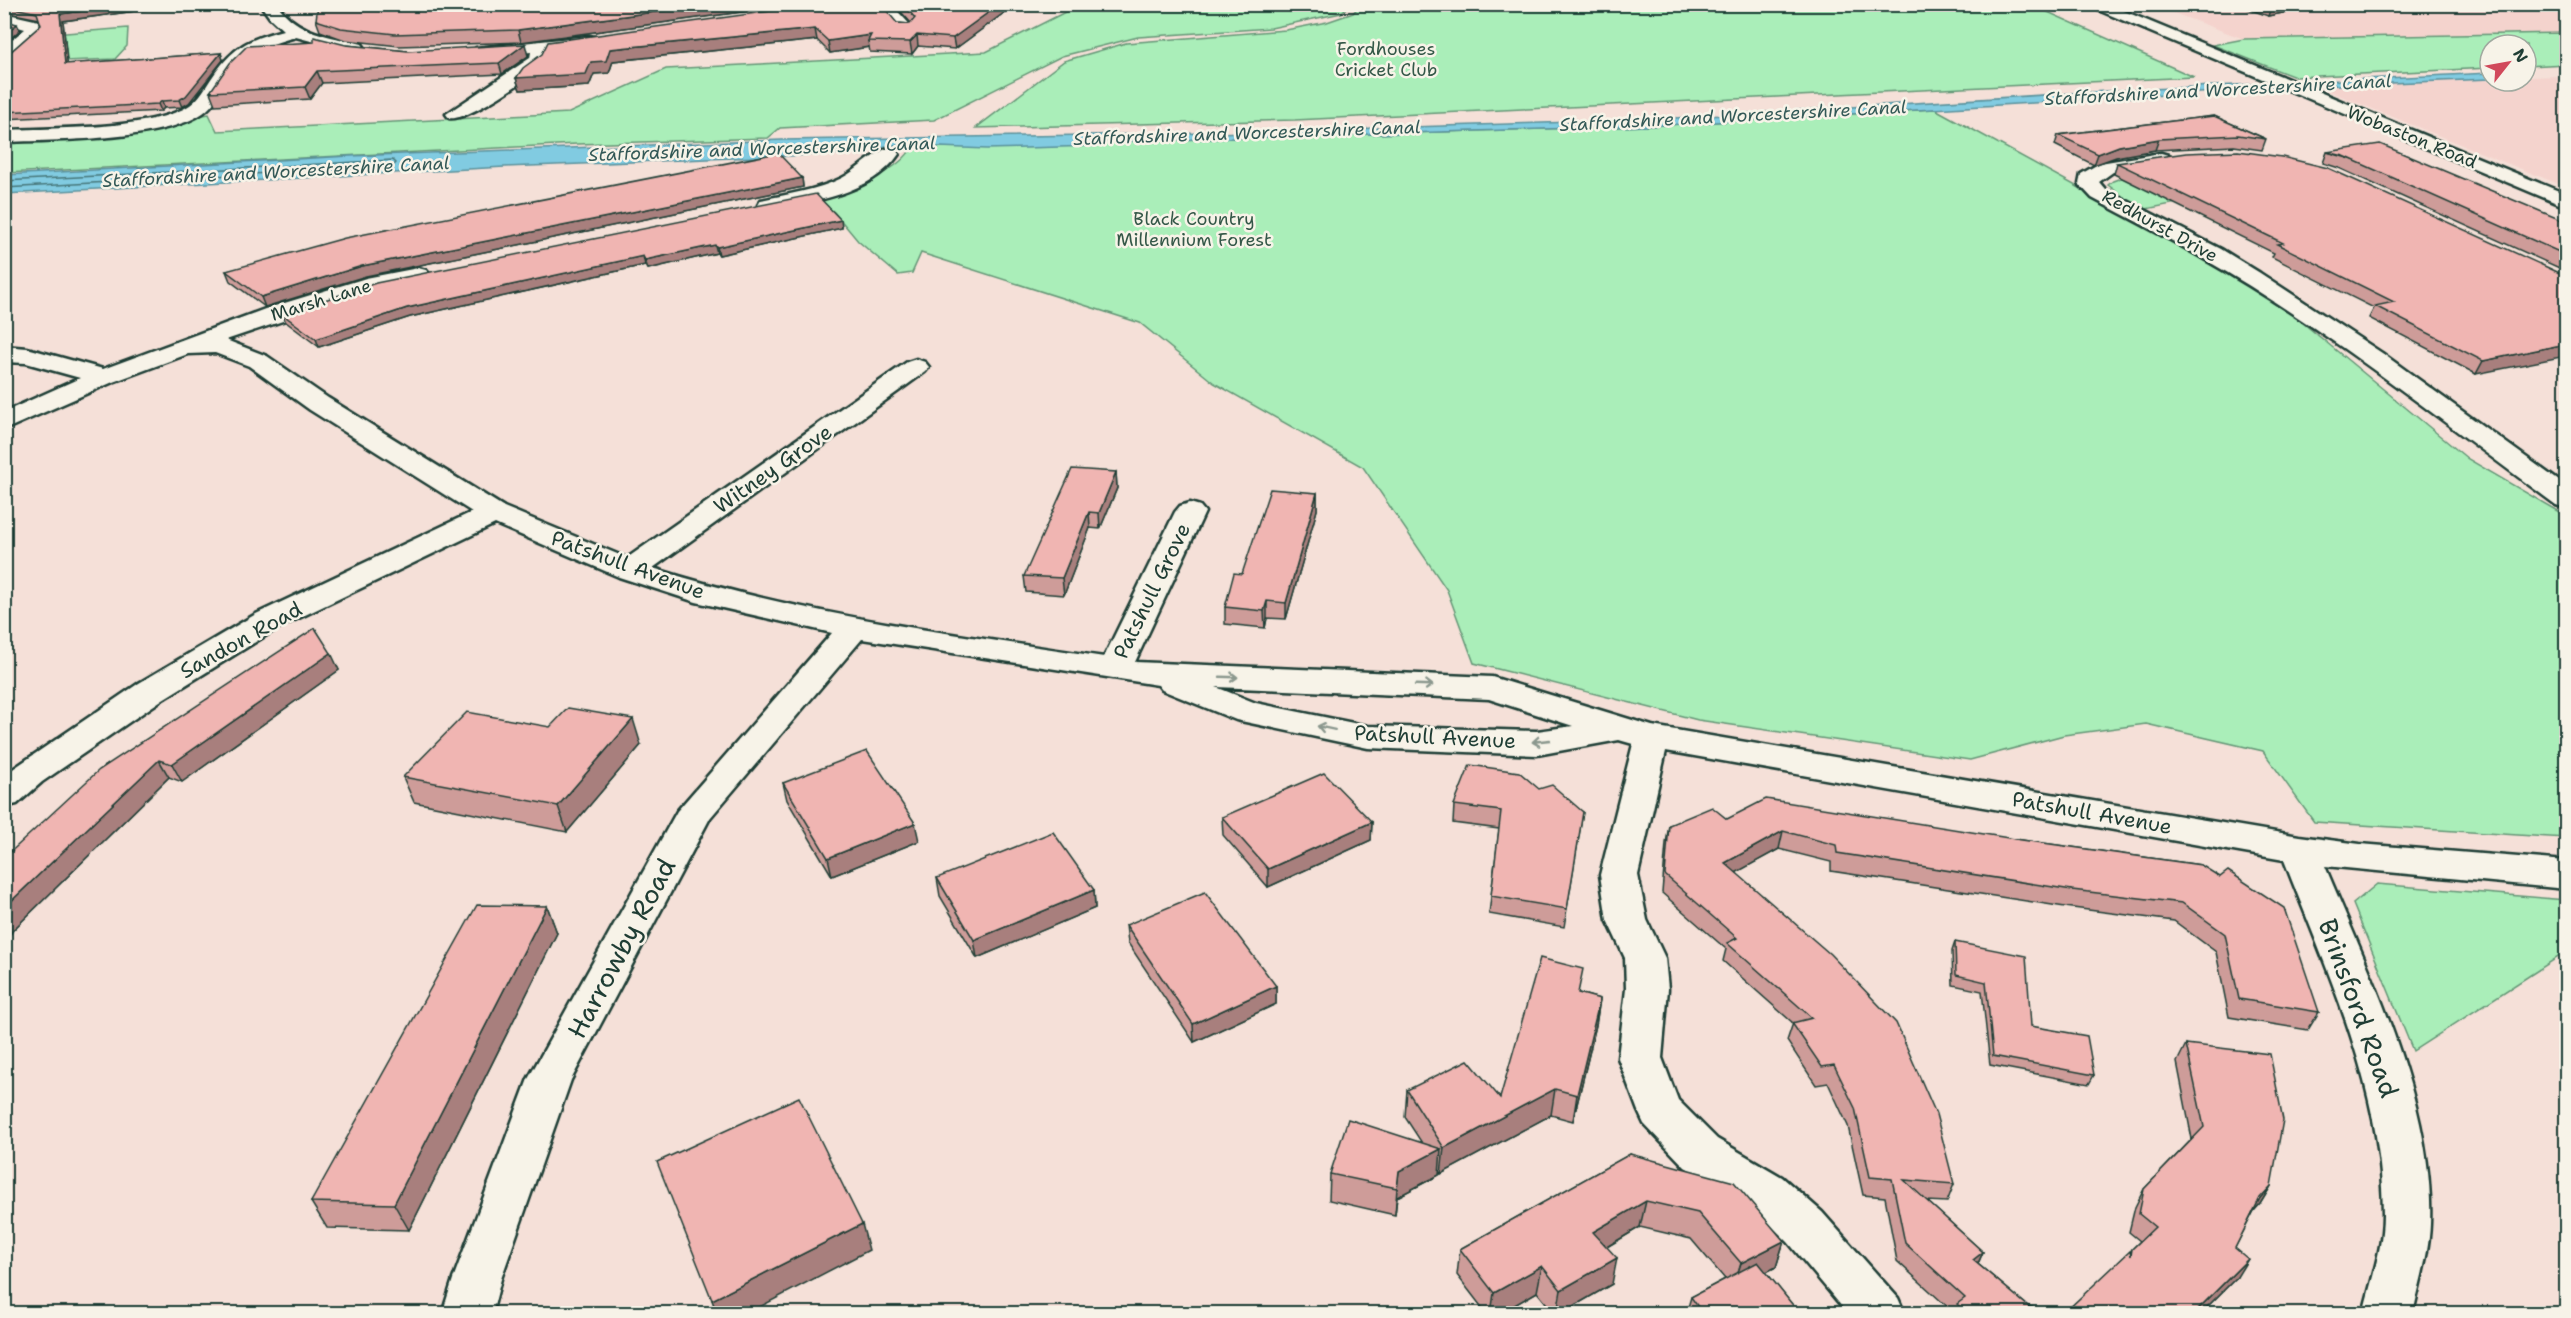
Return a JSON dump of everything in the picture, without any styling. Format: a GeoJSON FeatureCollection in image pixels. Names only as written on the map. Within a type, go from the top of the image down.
{"type":"FeatureCollection","features":[{"type":"Feature","properties":{"kind":"street"},"geometry":{"type":"LineString","coordinates":[[268,4],[280,22],[296,32],[329,43],[369,50]]}},
{"type":"Feature","properties":{"kind":"street"},"geometry":{"type":"LineString","coordinates":[[881,4],[906,29]]}},
{"type":"Feature","properties":{"kind":"street","name":"Wobaston Road"},"geometry":{"type":"LineString","coordinates":[[2092,4],[2566,201]]}},
{"type":"Feature","properties":{"kind":"street"},"geometry":{"type":"LineString","coordinates":[[5,19],[32,8]]}},
{"type":"Feature","properties":{"kind":"street"},"geometry":{"type":"LineString","coordinates":[[5,19],[33,25],[34,30],[9,51]]}},
{"type":"Feature","properties":{"kind":"street"},"geometry":{"type":"LineString","coordinates":[[4,136],[92,132],[139,126],[186,114],[198,108],[241,52],[296,32]]}},
{"type":"Feature","properties":{"kind":"street"},"geometry":{"type":"LineString","coordinates":[[466,53],[541,48],[609,38]]}},
{"type":"Feature","properties":{"kind":"street"},"geometry":{"type":"LineString","coordinates":[[9,51],[44,46]]}},
{"type":"Feature","properties":{"kind":"street"},"geometry":{"type":"LineString","coordinates":[[456,114],[485,98],[538,60],[541,48]]}},
{"type":"Feature","properties":{"kind":"street"},"geometry":{"type":"LineString","coordinates":[[743,210],[801,198],[848,183],[876,167],[889,154]]}},
{"type":"Feature","properties":{"kind":"street","name":"Redhurst Drive"},"geometry":{"type":"LineString","coordinates":[[2182,156],[2107,167],[2088,178],[2089,184],[2099,194],[2213,254],[2252,278],[2373,358],[2566,499]]}},
{"type":"Feature","properties":{"kind":"street","name":"Marsh Lane"},"geometry":{"type":"LineString","coordinates":[[4,422],[104,377],[274,314],[374,284],[443,270]]}},
{"type":"Feature","properties":{"kind":"street","name":"Patshull Avenue"},"geometry":{"type":"LineString","coordinates":[[188,347],[216,345],[237,351],[258,361],[319,404],[494,513],[630,570],[707,595],[854,628],[1150,674],[1492,688],[1636,733],[2299,849],[2360,858],[2566,875]]}},
{"type":"Feature","properties":{"kind":"street"},"geometry":{"type":"LineString","coordinates":[[4,354],[27,356],[104,377]]}},
{"type":"Feature","properties":{"kind":"street","name":"Witney Grove"},"geometry":{"type":"LineString","coordinates":[[630,570],[916,367]]}},
{"type":"Feature","properties":{"kind":"street","name":"Patshull Grove"},"geometry":{"type":"LineString","coordinates":[[1115,669],[1190,512]]}},
{"type":"Feature","properties":{"kind":"street","name":"Sandon Road"},"geometry":{"type":"LineString","coordinates":[[4,795],[29,773],[152,691],[267,621],[494,513]]}},
{"type":"Feature","properties":{"kind":"street","name":"Harrowby Road"},"geometry":{"type":"LineString","coordinates":[[467,1314],[477,1279],[550,1079],[695,811],[854,628]]}},
{"type":"Feature","properties":{"kind":"street","name":"Patshull Avenue"},"geometry":{"type":"LineString","coordinates":[[1150,674],[1248,712],[1368,737],[1537,743],[1636,733]]}},
{"type":"Feature","properties":{"kind":"street"},"geometry":{"type":"LineString","coordinates":[[1636,733],[1619,875],[1626,920],[1645,958],[1647,989],[1640,1058],[1660,1112],[1701,1153],[1766,1191],[1805,1227],[1880,1314]]}},
{"type":"Feature","properties":{"kind":"street","name":"Brinsford Road"},"geometry":{"type":"LineString","coordinates":[[2299,849],[2379,1054],[2396,1109],[2407,1217],[2388,1314]]}},
{"type":"Feature","properties":{"kind":"shaded area"},"geometry":{"type":"Polygon","coordinates":[[[2152,5],[2566,5],[2566,33],[2244,39],[2152,5]]]}},
{"type":"Feature","properties":{"kind":"shaded area"},"geometry":{"type":"Polygon","coordinates":[[[2566,76],[2566,187],[2316,86],[2478,79],[2478,93],[2538,93],[2538,77],[2566,76]]]}},
{"type":"Feature","properties":{"kind":"green space","name":"Fordhouses Cricket Club"},"geometry":{"type":"Polygon","coordinates":[[[1361,4],[2032,5],[2194,77],[1295,120],[976,128],[1064,61],[1126,43],[1286,30],[1327,22],[1353,13],[1361,4]]]}},
{"type":"Feature","properties":{"kind":"green space"},"geometry":{"type":"Polygon","coordinates":[[[1079,5],[1349,5],[1341,13],[1271,28],[1138,37],[1062,56],[934,120],[780,128],[768,138],[577,144],[5,173],[4,139],[83,135],[209,114],[217,131],[569,113],[666,69],[986,52],[1079,5]]]}},
{"type":"Feature","properties":{"kind":"green space"},"geometry":{"type":"Polygon","coordinates":[[[128,28],[127,46],[115,59],[13,63],[41,35],[128,28]]]}},
{"type":"Feature","properties":{"kind":"green space"},"geometry":{"type":"Polygon","coordinates":[[[2566,33],[2566,64],[2538,65],[2538,34],[2566,33]]]}},
{"type":"Feature","properties":{"kind":"green space"},"geometry":{"type":"Polygon","coordinates":[[[2478,35],[2478,69],[2295,77],[2213,45],[2244,39],[2478,35]]]}},
{"type":"Feature","properties":{"kind":"green space","name":"Black Country Millennium Forest"},"geometry":{"type":"Polygon","coordinates":[[[1935,109],[2202,255],[2292,314],[2468,459],[2566,516],[2566,838],[2314,822],[2263,751],[2146,724],[2064,735],[1970,760],[1698,720],[1474,663],[1447,590],[1363,467],[1214,383],[1140,323],[921,253],[912,273],[898,275],[858,241],[834,212],[820,202],[885,172],[906,156],[912,147],[1094,146],[1102,142],[1648,126],[1935,109]]]}},
{"type":"Feature","properties":{"kind":"green space"},"geometry":{"type":"Polygon","coordinates":[[[2150,167],[2311,177],[2141,210],[2108,185],[2150,167]]]}},
{"type":"Feature","properties":{"kind":"green space"},"geometry":{"type":"Polygon","coordinates":[[[2377,884],[2566,900],[2566,952],[2413,1051],[2353,904],[2377,884]]]}},
{"type":"Feature","properties":{"kind":"water","name":"Staffordshire and Worcestershire Canal"},"geometry":{"type":"Polygon","coordinates":[[[2478,74],[2478,79],[2316,86],[1648,126],[1102,142],[1094,146],[987,149],[893,145],[837,154],[505,167],[5,194],[5,175],[350,156],[782,140],[1214,133],[1643,120],[2107,91],[2478,74]]]}},
{"type":"Feature","properties":{"kind":"building"},"geometry":{"type":"Polygon","coordinates":[[[4,4],[137,4],[60,14],[65,64],[221,53],[186,96],[179,100],[162,101],[158,104],[4,112],[4,55],[7,55],[41,25],[37,13],[4,6],[4,4]]]}},
{"type":"Feature","properties":{"kind":"building"},"geometry":{"type":"Polygon","coordinates":[[[318,4],[715,4],[518,30],[395,34],[341,28],[316,20],[318,4]]]}},
{"type":"Feature","properties":{"kind":"building"},"geometry":{"type":"Polygon","coordinates":[[[822,4],[881,4],[897,23],[910,24],[915,18],[903,4],[1000,4],[953,38],[917,35],[910,42],[868,41],[871,35],[828,41],[815,29],[610,49],[606,61],[591,62],[586,74],[516,78],[523,68],[542,54],[548,42],[822,4]]]}},
{"type":"Feature","properties":{"kind":"building"},"geometry":{"type":"Polygon","coordinates":[[[4,20],[17,24],[4,35],[4,20]]]}},
{"type":"Feature","properties":{"kind":"building"},"geometry":{"type":"Polygon","coordinates":[[[314,37],[346,45],[408,51],[525,44],[499,63],[317,71],[305,87],[210,92],[230,63],[247,46],[314,42],[314,37]]]}},
{"type":"Feature","properties":{"kind":"building"},"geometry":{"type":"Polygon","coordinates":[[[2214,116],[2266,139],[2238,135],[2159,139],[2119,146],[2098,154],[2058,135],[2214,116]]]}},
{"type":"Feature","properties":{"kind":"building"},"geometry":{"type":"Polygon","coordinates":[[[2380,144],[2566,222],[2566,255],[2344,156],[2327,152],[2380,144]]]}},
{"type":"Feature","properties":{"kind":"building"},"geometry":{"type":"Polygon","coordinates":[[[2238,151],[2282,157],[2328,168],[2566,276],[2566,344],[2483,361],[2375,306],[2394,302],[2277,244],[2283,243],[2117,163],[2186,153],[2238,151]]]}},
{"type":"Feature","properties":{"kind":"building"},"geometry":{"type":"Polygon","coordinates":[[[778,153],[802,178],[362,266],[261,297],[226,271],[345,238],[778,153]]]}},
{"type":"Feature","properties":{"kind":"building"},"geometry":{"type":"Polygon","coordinates":[[[816,194],[841,220],[717,247],[715,245],[645,260],[643,256],[407,308],[316,339],[282,314],[376,283],[816,194]]]}},
{"type":"Feature","properties":{"kind":"building"},"geometry":{"type":"Polygon","coordinates":[[[1072,469],[1116,472],[1099,513],[1089,512],[1062,578],[1024,576],[1072,469]]]}},
{"type":"Feature","properties":{"kind":"building"},"geometry":{"type":"Polygon","coordinates":[[[1270,489],[1317,493],[1286,603],[1267,601],[1264,611],[1225,607],[1234,573],[1242,574],[1270,489]]]}},
{"type":"Feature","properties":{"kind":"building"},"geometry":{"type":"Polygon","coordinates":[[[315,628],[331,653],[172,764],[159,760],[4,908],[4,858],[99,770],[315,628]]]}},
{"type":"Feature","properties":{"kind":"building"},"geometry":{"type":"Polygon","coordinates":[[[568,708],[633,719],[558,806],[403,777],[467,712],[550,727],[568,708]]]}},
{"type":"Feature","properties":{"kind":"building"},"geometry":{"type":"Polygon","coordinates":[[[867,751],[915,823],[828,858],[783,783],[867,751]]]}},
{"type":"Feature","properties":{"kind":"building"},"geometry":{"type":"Polygon","coordinates":[[[1470,765],[1519,772],[1539,789],[1552,785],[1583,812],[1567,909],[1491,896],[1501,811],[1454,805],[1470,765]]]}},
{"type":"Feature","properties":{"kind":"building"},"geometry":{"type":"Polygon","coordinates":[[[1324,773],[1372,822],[1268,869],[1222,817],[1324,773]]]}},
{"type":"Feature","properties":{"kind":"building"},"geometry":{"type":"Polygon","coordinates":[[[1766,799],[2015,839],[2201,865],[2220,877],[2228,871],[2284,908],[2319,1012],[2239,999],[2225,934],[2182,903],[2072,890],[1837,853],[1836,845],[1783,831],[1725,863],[1830,954],[1896,1023],[1936,1114],[1954,1184],[1904,1180],[1983,1252],[1973,1260],[2028,1306],[2055,1314],[1968,1314],[1957,1304],[1965,1298],[1905,1243],[1892,1179],[1870,1177],[1855,1108],[1834,1065],[1822,1067],[1792,1023],[1812,1018],[1727,943],[1737,938],[1665,875],[1669,825],[1712,807],[1727,819],[1766,799]]]}},
{"type":"Feature","properties":{"kind":"building"},"geometry":{"type":"Polygon","coordinates":[[[1053,832],[1094,890],[974,940],[937,878],[1053,832]]]}},
{"type":"Feature","properties":{"kind":"building"},"geometry":{"type":"Polygon","coordinates":[[[1205,892],[1276,986],[1193,1024],[1126,925],[1205,892]]]}},
{"type":"Feature","properties":{"kind":"building"},"geometry":{"type":"Polygon","coordinates":[[[477,905],[547,906],[394,1204],[311,1202],[477,905]]]}},
{"type":"Feature","properties":{"kind":"building"},"geometry":{"type":"Polygon","coordinates":[[[1955,942],[2026,956],[2031,1026],[2087,1036],[2094,1075],[1993,1056],[1986,982],[1956,975],[1955,942]]]}},
{"type":"Feature","properties":{"kind":"building"},"geometry":{"type":"Polygon","coordinates":[[[1540,958],[1583,969],[1578,993],[1600,999],[1577,1095],[1555,1089],[1444,1148],[1407,1090],[1468,1060],[1500,1098],[1540,958]]]}},
{"type":"Feature","properties":{"kind":"building"},"geometry":{"type":"Polygon","coordinates":[[[2186,1044],[2270,1054],[2283,1120],[2271,1186],[2260,1198],[2235,1248],[2248,1259],[2193,1314],[2063,1314],[2130,1251],[2131,1256],[2132,1249],[2155,1227],[2139,1214],[2144,1189],[2204,1127],[2186,1044]]]}},
{"type":"Feature","properties":{"kind":"building"},"geometry":{"type":"Polygon","coordinates":[[[799,1097],[862,1224],[712,1300],[657,1162],[799,1097]]]}},
{"type":"Feature","properties":{"kind":"building"},"geometry":{"type":"Polygon","coordinates":[[[1348,1119],[1441,1149],[1399,1171],[1397,1188],[1330,1174],[1348,1119]]]}},
{"type":"Feature","properties":{"kind":"building"},"geometry":{"type":"Polygon","coordinates":[[[1630,1154],[1734,1182],[1784,1241],[1741,1263],[1698,1213],[1646,1201],[1593,1232],[1617,1258],[1561,1290],[1542,1266],[1494,1293],[1460,1249],[1630,1154]]]}},
{"type":"Feature","properties":{"kind":"building"},"geometry":{"type":"Polygon","coordinates":[[[1758,1262],[1800,1314],[1703,1314],[1691,1297],[1758,1262]]]}}]}
